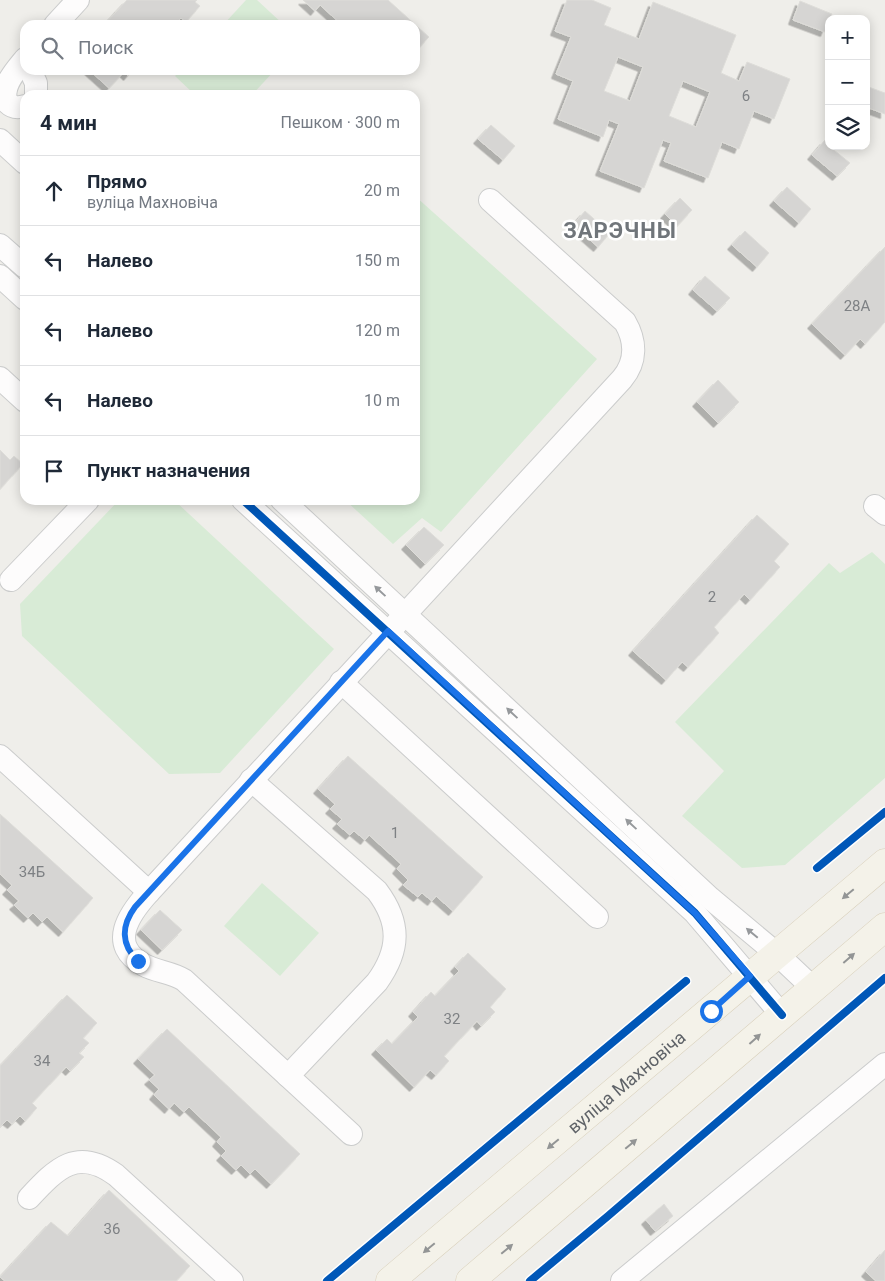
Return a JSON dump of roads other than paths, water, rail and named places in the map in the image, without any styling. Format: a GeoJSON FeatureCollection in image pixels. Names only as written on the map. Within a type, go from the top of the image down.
{"type":"FeatureCollection","features":[{"type":"Feature","properties":{"kind":"main road","name":"вуліца Махновіча"},"geometry":{"type":"LineString","coordinates":[[390,1281],[885,863]]}},
{"type":"Feature","properties":{"kind":"main road"},"geometry":{"type":"LineString","coordinates":[[470,1281],[885,927]]}},
{"type":"Feature","properties":{"kind":"street"},"geometry":{"type":"LineString","coordinates":[[60,20],[78,0]]}},
{"type":"Feature","properties":{"kind":"street"},"geometry":{"type":"LineString","coordinates":[[20,65],[6,81],[3,93],[8,104],[14,107],[20,106]]}},
{"type":"Feature","properties":{"kind":"street"},"geometry":{"type":"LineString","coordinates":[[32,75],[36,83],[36,90]]}},
{"type":"Feature","properties":{"kind":"street"},"geometry":{"type":"LineString","coordinates":[[351,1134],[184,980],[168,972],[146,966],[131,954],[124,938],[126,922],[135,907],[251,780],[388,631],[461,556],[622,379],[633,360],[633,338],[619,314],[490,200]]}},
{"type":"Feature","properties":{"kind":"street"},"geometry":{"type":"LineString","coordinates":[[0,245],[20,263]]}},
{"type":"Feature","properties":{"kind":"street"},"geometry":{"type":"LineString","coordinates":[[0,276],[20,294]]}},
{"type":"Feature","properties":{"kind":"street"},"geometry":{"type":"LineString","coordinates":[[0,378],[20,396]]}},
{"type":"Feature","properties":{"kind":"street"},"geometry":{"type":"LineString","coordinates":[[11,580],[83,505]]}},
{"type":"Feature","properties":{"kind":"street"},"geometry":{"type":"LineString","coordinates":[[249,505],[695,913],[782,1015]]}},
{"type":"Feature","properties":{"kind":"street"},"geometry":{"type":"LineString","coordinates":[[287,505],[710,898],[777,954],[814,989]]}},
{"type":"Feature","properties":{"kind":"street"},"geometry":{"type":"LineString","coordinates":[[341,682],[597,917]]}},
{"type":"Feature","properties":{"kind":"street"},"geometry":{"type":"LineString","coordinates":[[0,756],[149,892]]}},
{"type":"Feature","properties":{"kind":"street"},"geometry":{"type":"LineString","coordinates":[[251,780],[377,891],[385,902],[394,928],[396,942],[387,968],[377,982],[288,1076]]}},
{"type":"Feature","properties":{"kind":"street"},"geometry":{"type":"LineString","coordinates":[[622,1281],[885,1064]]}},
{"type":"Feature","properties":{"kind":"street"},"geometry":{"type":"LineString","coordinates":[[29,1198],[55,1171],[80,1161],[97,1163],[116,1175],[232,1281]]}},
{"type":"Feature","properties":{"kind":"district","name":"ЗАРЭЧНЫ"},"geometry":{"type":"Point","coordinates":[620,230]}}]}
